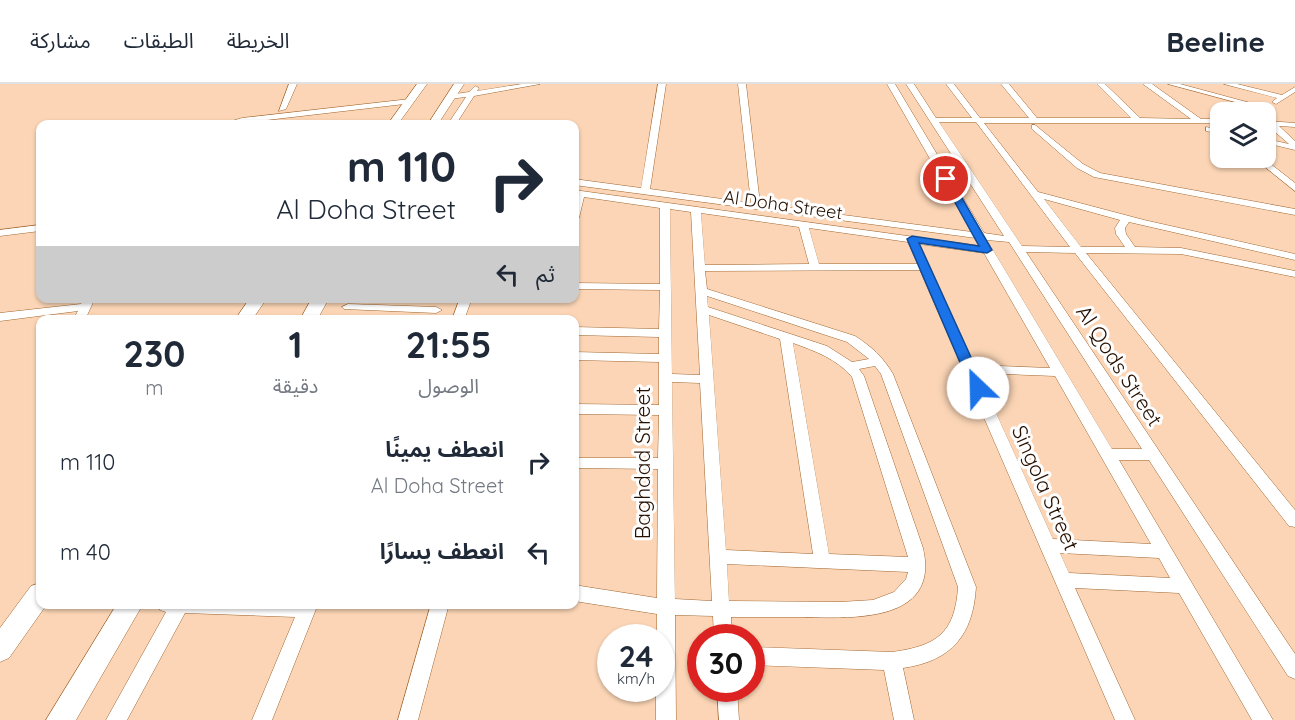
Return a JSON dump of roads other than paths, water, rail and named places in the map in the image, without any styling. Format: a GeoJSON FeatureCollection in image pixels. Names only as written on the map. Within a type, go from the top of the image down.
{"type":"FeatureCollection","features":[{"type":"Feature","properties":{"kind":"main road"},"geometry":{"type":"LineString","coordinates":[[396,120],[422,84]]}},
{"type":"Feature","properties":{"kind":"main road"},"geometry":{"type":"LineString","coordinates":[[436,120],[455,91]]}},
{"type":"Feature","properties":{"kind":"main road"},"geometry":{"type":"LineString","coordinates":[[0,649],[36,600]]}},
{"type":"Feature","properties":{"kind":"main road"},"geometry":{"type":"LineString","coordinates":[[60,720],[128,609]]}},
{"type":"Feature","properties":{"kind":"street"},"geometry":{"type":"LineString","coordinates":[[282,109],[293,84]]}},
{"type":"Feature","properties":{"kind":"street"},"geometry":{"type":"LineString","coordinates":[[455,120],[474,89],[508,84]]}},
{"type":"Feature","properties":{"kind":"street"},"geometry":{"type":"LineString","coordinates":[[455,91],[536,84]]}},
{"type":"Feature","properties":{"kind":"street"},"geometry":{"type":"LineString","coordinates":[[645,192],[662,84]]}},
{"type":"Feature","properties":{"kind":"street"},"geometry":{"type":"LineString","coordinates":[[742,84],[756,207]]}},
{"type":"Feature","properties":{"kind":"street"},"geometry":{"type":"LineString","coordinates":[[891,84],[971,198],[984,244],[1263,720]]}},
{"type":"Feature","properties":{"kind":"street","name":"Al Qods Street"},"geometry":{"type":"LineString","coordinates":[[910,84],[936,123],[971,198],[1016,245],[1295,670]]}},
{"type":"Feature","properties":{"kind":"street","name":"Al Qods Street"},"geometry":{"type":"LineString","coordinates":[[950,84],[1077,250],[1295,521]]}},
{"type":"Feature","properties":{"kind":"street"},"geometry":{"type":"LineString","coordinates":[[1005,84],[1035,124],[1080,165],[1097,174],[1295,212]]}},
{"type":"Feature","properties":{"kind":"street"},"geometry":{"type":"LineString","coordinates":[[1101,84],[1138,121]]}},
{"type":"Feature","properties":{"kind":"street"},"geometry":{"type":"LineString","coordinates":[[1147,84],[1199,121]]}},
{"type":"Feature","properties":{"kind":"street"},"geometry":{"type":"LineString","coordinates":[[1172,84],[1234,102]]}},
{"type":"Feature","properties":{"kind":"street"},"geometry":{"type":"LineString","coordinates":[[1228,84],[1290,94]]}},
{"type":"Feature","properties":{"kind":"street"},"geometry":{"type":"LineString","coordinates":[[1276,102],[1290,94]]}},
{"type":"Feature","properties":{"kind":"street"},"geometry":{"type":"LineString","coordinates":[[242,120],[410,101]]}},
{"type":"Feature","properties":{"kind":"street"},"geometry":{"type":"LineString","coordinates":[[1035,124],[1210,121]]}},
{"type":"Feature","properties":{"kind":"street"},"geometry":{"type":"LineString","coordinates":[[936,123],[1210,129]]}},
{"type":"Feature","properties":{"kind":"street"},"geometry":{"type":"LineString","coordinates":[[1276,125],[1295,125]]}},
{"type":"Feature","properties":{"kind":"street"},"geometry":{"type":"LineString","coordinates":[[1276,129],[1295,132]]}},
{"type":"Feature","properties":{"kind":"street"},"geometry":{"type":"LineString","coordinates":[[1279,130],[1295,146]]}},
{"type":"Feature","properties":{"kind":"street"},"geometry":{"type":"LineString","coordinates":[[1276,143],[1295,146]]}},
{"type":"Feature","properties":{"kind":"street"},"geometry":{"type":"LineString","coordinates":[[1270,168],[1295,188]]}},
{"type":"Feature","properties":{"kind":"street","name":"Al Doha Street"},"geometry":{"type":"LineString","coordinates":[[579,183],[645,192],[703,207],[802,224],[912,239],[984,244]]}},
{"type":"Feature","properties":{"kind":"street","name":"Al Doha Street"},"geometry":{"type":"LineString","coordinates":[[579,193],[665,206],[756,207],[984,244]]}},
{"type":"Feature","properties":{"kind":"street"},"geometry":{"type":"LineString","coordinates":[[1035,194],[1126,219],[1295,257]]}},
{"type":"Feature","properties":{"kind":"street","name":"Baghdad Street"},"geometry":{"type":"LineString","coordinates":[[665,206],[666,720]]}},
{"type":"Feature","properties":{"kind":"street"},"geometry":{"type":"LineString","coordinates":[[703,207],[700,268],[723,624]]}},
{"type":"Feature","properties":{"kind":"street"},"geometry":{"type":"LineString","coordinates":[[1126,219],[1120,228],[1121,234],[1132,250]]}},
{"type":"Feature","properties":{"kind":"street"},"geometry":{"type":"LineString","coordinates":[[802,224],[815,268]]}},
{"type":"Feature","properties":{"kind":"street"},"geometry":{"type":"LineString","coordinates":[[0,233],[36,228]]}},
{"type":"Feature","properties":{"kind":"street","name":"Singola Street"},"geometry":{"type":"LineString","coordinates":[[912,239],[1125,720]]}},
{"type":"Feature","properties":{"kind":"street"},"geometry":{"type":"LineString","coordinates":[[984,244],[1208,255],[1295,274]]}},
{"type":"Feature","properties":{"kind":"street"},"geometry":{"type":"LineString","coordinates":[[700,268],[925,267]]}},
{"type":"Feature","properties":{"kind":"street"},"geometry":{"type":"LineString","coordinates":[[579,286],[666,287]]}},
{"type":"Feature","properties":{"kind":"street"},"geometry":{"type":"LineString","coordinates":[[702,291],[833,331],[867,349],[879,361],[891,385],[967,587],[968,606],[962,624],[950,640],[933,652],[912,659],[892,661],[765,656]]}},
{"type":"Feature","properties":{"kind":"street"},"geometry":{"type":"LineString","coordinates":[[0,318],[87,303]]}},
{"type":"Feature","properties":{"kind":"street"},"geometry":{"type":"LineString","coordinates":[[351,303],[436,309]]}},
{"type":"Feature","properties":{"kind":"street"},"geometry":{"type":"LineString","coordinates":[[579,594],[593,598],[722,609],[867,609],[890,603],[908,591],[918,574],[910,534],[858,376],[850,366],[823,349],[704,310]]}},
{"type":"Feature","properties":{"kind":"street"},"geometry":{"type":"LineString","coordinates":[[579,332],[666,333]]}},
{"type":"Feature","properties":{"kind":"street"},"geometry":{"type":"LineString","coordinates":[[786,336],[822,561]]}},
{"type":"Feature","properties":{"kind":"street"},"geometry":{"type":"LineString","coordinates":[[579,356],[666,358]]}},
{"type":"Feature","properties":{"kind":"street"},"geometry":{"type":"LineString","coordinates":[[850,366],[879,361]]}},
{"type":"Feature","properties":{"kind":"street"},"geometry":{"type":"LineString","coordinates":[[970,369],[1059,372]]}},
{"type":"Feature","properties":{"kind":"street"},"geometry":{"type":"LineString","coordinates":[[667,378],[707,379]]}},
{"type":"Feature","properties":{"kind":"street"},"geometry":{"type":"LineString","coordinates":[[579,410],[667,410]]}},
{"type":"Feature","properties":{"kind":"street"},"geometry":{"type":"LineString","coordinates":[[1107,454],[1154,455]]}},
{"type":"Feature","properties":{"kind":"street"},"geometry":{"type":"LineString","coordinates":[[579,463],[667,464]]}},
{"type":"Feature","properties":{"kind":"street"},"geometry":{"type":"LineString","coordinates":[[1047,546],[1163,551]]}},
{"type":"Feature","properties":{"kind":"street"},"geometry":{"type":"LineString","coordinates":[[718,557],[918,565]]}},
{"type":"Feature","properties":{"kind":"street"},"geometry":{"type":"LineString","coordinates":[[1063,580],[1183,586]]}},
{"type":"Feature","properties":{"kind":"street"},"geometry":{"type":"LineString","coordinates":[[116,720],[178,609]]}},
{"type":"Feature","properties":{"kind":"street"},"geometry":{"type":"LineString","coordinates":[[262,720],[307,609]]}},
{"type":"Feature","properties":{"kind":"street"},"geometry":{"type":"LineString","coordinates":[[408,720],[439,609]]}},
{"type":"Feature","properties":{"kind":"street"},"geometry":{"type":"LineString","coordinates":[[892,661],[904,720]]}},
{"type":"Feature","properties":{"kind":"street"},"geometry":{"type":"LineString","coordinates":[[728,702],[729,720]]}}]}
